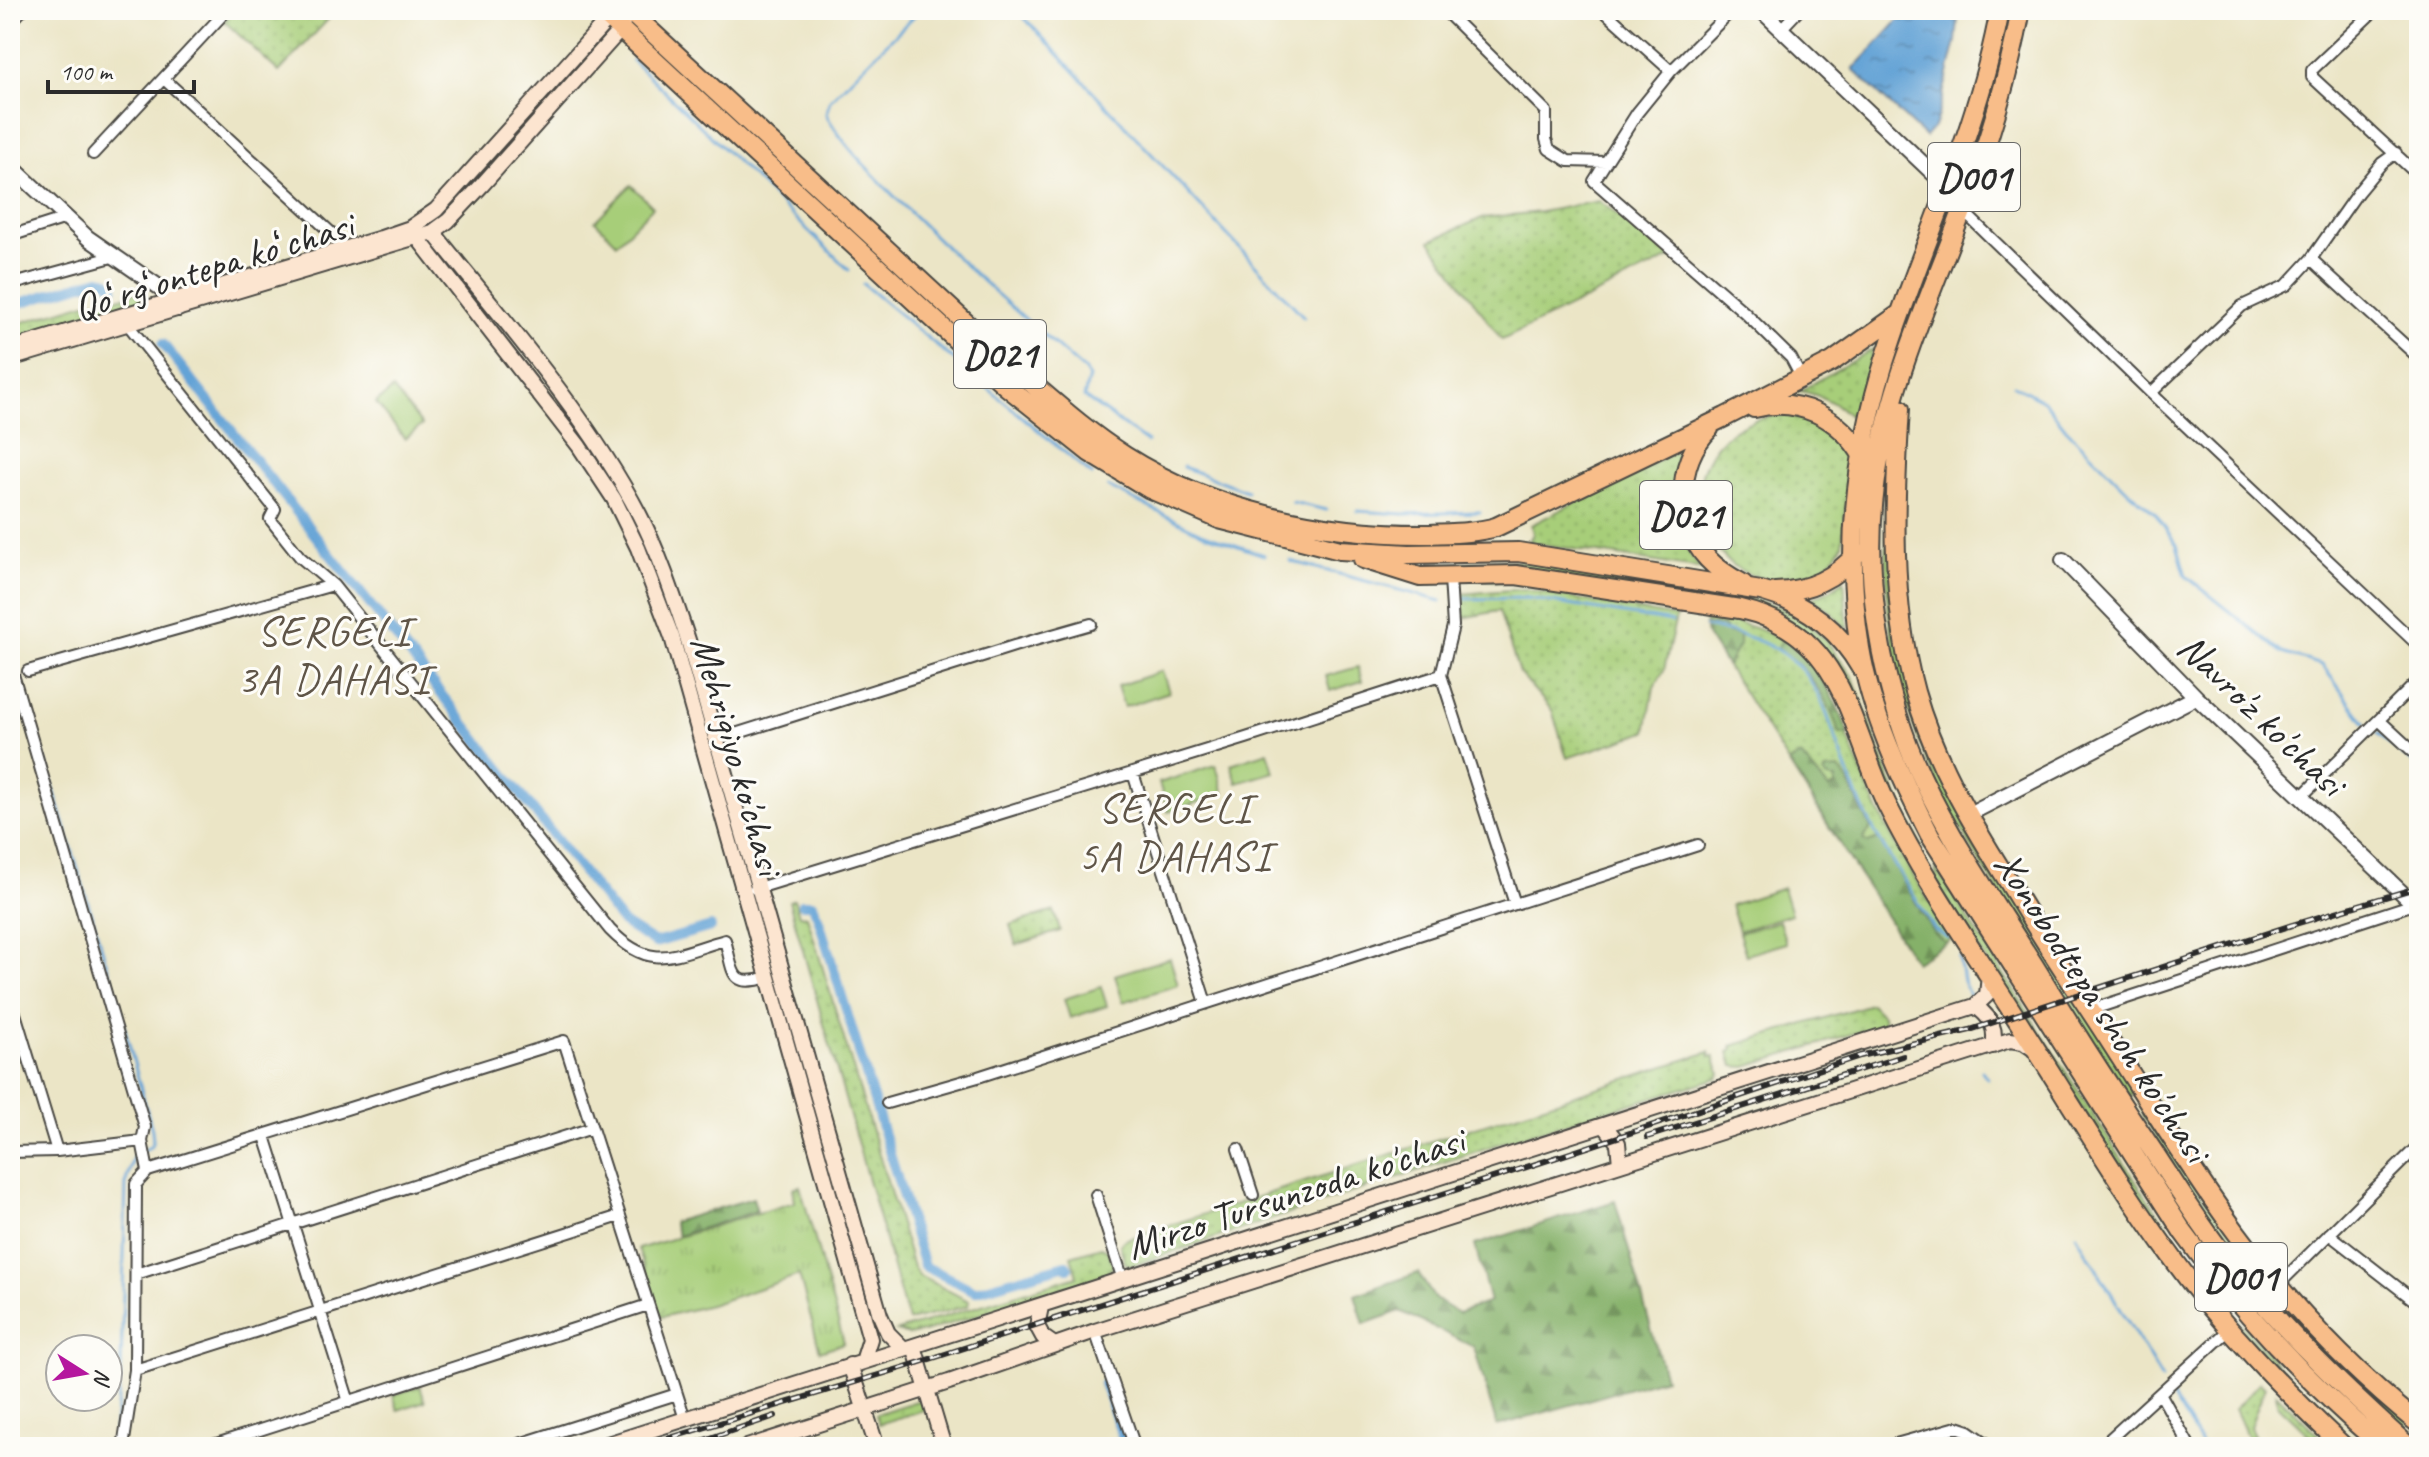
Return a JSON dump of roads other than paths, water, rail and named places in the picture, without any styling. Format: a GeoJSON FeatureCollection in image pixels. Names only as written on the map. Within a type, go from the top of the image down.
{"type":"FeatureCollection","features":[{"type":"Feature","properties":{"kind":"highway","name":"D001"},"geometry":{"type":"LineString","coordinates":[[1852,559],[1861,453],[1877,383],[1980,94],[2000,10]]}},
{"type":"Feature","properties":{"kind":"highway","name":"D001"},"geometry":{"type":"LineString","coordinates":[[1871,533],[1875,486],[1892,407],[1999,102],[2021,10]]}},
{"type":"Feature","properties":{"kind":"highway","name":"D021"},"geometry":{"type":"LineString","coordinates":[[619,14],[886,248],[1048,398],[1100,439],[1143,467],[1223,502],[1282,517],[1364,532],[1456,533],[1484,530],[1508,522],[1832,362],[1901,313]]}},
{"type":"Feature","properties":{"kind":"highway","name":"D021"},"geometry":{"type":"LineString","coordinates":[[619,14],[872,262],[959,344],[1062,432],[1114,469],[1150,489],[1219,519],[1340,550],[1409,554],[1509,551],[1761,591],[1789,592],[1814,585],[1835,574],[1852,559],[1871,533]]}},
{"type":"Feature","properties":{"kind":"highway"},"geometry":{"type":"LineString","coordinates":[[872,262],[884,260],[886,248]]}},
{"type":"Feature","properties":{"kind":"highway"},"geometry":{"type":"LineString","coordinates":[[959,344],[962,332],[973,329]]}},
{"type":"Feature","properties":{"kind":"highway"},"geometry":{"type":"LineString","coordinates":[[1913,340],[1901,406],[1895,544],[1910,667],[1925,724],[1945,772],[1967,815],[2090,1010],[2235,1231],[2278,1285],[2338,1350],[2414,1421],[2416,1447]]}},
{"type":"Feature","properties":{"kind":"highway","name":"D021"},"geometry":{"type":"LineString","coordinates":[[1868,685],[1853,655],[1825,623],[1795,603],[1729,576],[1708,559],[1693,537],[1685,512],[1685,479],[1692,454],[1706,432],[1725,417],[1765,405],[1800,407],[1835,423],[1861,453],[1875,486]]}},
{"type":"Feature","properties":{"kind":"highway"},"geometry":{"type":"LineString","coordinates":[[1508,522],[1517,527],[1521,536],[1518,545],[1509,551]]}},
{"type":"Feature","properties":{"kind":"highway","name":"Xonobodtepa shoh ko'chasi"},"geometry":{"type":"LineString","coordinates":[[1871,533],[1883,657],[1897,711],[1945,826],[2136,1127],[2166,1188],[2218,1279],[2292,1362],[2383,1447]]}},
{"type":"Feature","properties":{"kind":"highway"},"geometry":{"type":"LineString","coordinates":[[1340,550],[1411,575],[1545,578],[1746,610],[1790,628],[1817,652],[1839,682],[1887,805],[1930,883],[2172,1258],[2272,1378],[2344,1447]]}},
{"type":"Feature","properties":{"kind":"highway","name":"Xonobodtepa shoh ko'chasi"},"geometry":{"type":"LineString","coordinates":[[1852,559],[1860,650],[1868,685],[1897,765],[1930,835],[2166,1188],[2311,1356],[2409,1447]]}},
{"type":"Feature","properties":{"kind":"highway"},"geometry":{"type":"LineString","coordinates":[[1930,835],[1930,883]]}},
{"type":"Feature","properties":{"kind":"highway"},"geometry":{"type":"LineString","coordinates":[[2136,1127],[2138,1084]]}},
{"type":"Feature","properties":{"kind":"highway"},"geometry":{"type":"LineString","coordinates":[[2218,1279],[2226,1324]]}},
{"type":"Feature","properties":{"kind":"highway"},"geometry":{"type":"LineString","coordinates":[[2325,1429],[2368,1434]]}},
{"type":"Feature","properties":{"kind":"main road","name":"Qoʻrgʻontepa koʻchasi"},"geometry":{"type":"LineString","coordinates":[[176,304],[343,249],[413,233],[433,232],[448,221],[482,185],[619,14]]}},
{"type":"Feature","properties":{"kind":"main road","name":"Qoʻrgʻontepa koʻchasi"},"geometry":{"type":"LineString","coordinates":[[10,359],[124,320],[413,233],[619,14]]}},
{"type":"Feature","properties":{"kind":"main road","name":"Mehrigiyo ko'chasi"},"geometry":{"type":"LineString","coordinates":[[433,232],[585,428],[628,494],[652,542],[677,607],[716,740],[752,890],[768,977],[868,1330],[869,1345],[857,1363],[865,1410],[877,1447]]}},
{"type":"Feature","properties":{"kind":"main road","name":"Mehrigiyo ko'chasi"},"geometry":{"type":"LineString","coordinates":[[413,233],[579,446],[627,524],[644,561],[672,637],[752,890],[880,1315],[888,1333],[909,1347],[927,1389],[944,1447]]}},
{"type":"Feature","properties":{"kind":"main road","name":"Qoʻrgʻontepa koʻchasi"},"geometry":{"type":"LineString","coordinates":[[10,349],[124,320]]}},
{"type":"Feature","properties":{"kind":"main road"},"geometry":{"type":"LineString","coordinates":[[1989,975],[1987,995],[1975,1006],[1992,1022],[1995,1033],[1993,1046]]}},
{"type":"Feature","properties":{"kind":"main road","name":"Mirzo Tursunzoda ko'chasi"},"geometry":{"type":"LineString","coordinates":[[598,1447],[1975,1006]]}},
{"type":"Feature","properties":{"kind":"main road","name":"Mirzo Tursunzoda ko'chasi"},"geometry":{"type":"LineString","coordinates":[[747,1447],[865,1410],[1053,1344],[2010,1040],[2020,1040],[2041,1056]]}},
{"type":"Feature","properties":{"kind":"main road"},"geometry":{"type":"LineString","coordinates":[[1605,1126],[1618,1143],[1620,1164]]}},
{"type":"Feature","properties":{"kind":"main road"},"geometry":{"type":"LineString","coordinates":[[1041,1307],[1037,1326],[1043,1337],[1053,1344]]}},
{"type":"Feature","properties":{"kind":"street"},"geometry":{"type":"LineString","coordinates":[[10,23],[22,10]]}},
{"type":"Feature","properties":{"kind":"street"},"geometry":{"type":"LineString","coordinates":[[93,154],[227,10]]}},
{"type":"Feature","properties":{"kind":"street"},"geometry":{"type":"LineString","coordinates":[[1444,10],[1546,111],[1549,149],[1568,161],[1606,162]]}},
{"type":"Feature","properties":{"kind":"street"},"geometry":{"type":"LineString","coordinates":[[1603,10],[1671,71]]}},
{"type":"Feature","properties":{"kind":"street"},"geometry":{"type":"LineString","coordinates":[[1732,10],[1671,71],[1637,113],[1594,181],[1744,312],[1791,358],[1801,377]]}},
{"type":"Feature","properties":{"kind":"street"},"geometry":{"type":"LineString","coordinates":[[1761,10],[1949,185]]}},
{"type":"Feature","properties":{"kind":"street"},"geometry":{"type":"LineString","coordinates":[[1781,29],[1799,10]]}},
{"type":"Feature","properties":{"kind":"street"},"geometry":{"type":"LineString","coordinates":[[2375,10],[2312,70],[2312,77],[2419,176]]}},
{"type":"Feature","properties":{"kind":"street"},"geometry":{"type":"LineString","coordinates":[[164,79],[340,241],[343,249]]}},
{"type":"Feature","properties":{"kind":"street"},"geometry":{"type":"LineString","coordinates":[[2151,393],[2242,306],[2287,285],[2311,259],[2358,192],[2382,163],[2396,153]]}},
{"type":"Feature","properties":{"kind":"street"},"geometry":{"type":"LineString","coordinates":[[10,165],[112,257],[176,304]]}},
{"type":"Feature","properties":{"kind":"street"},"geometry":{"type":"LineString","coordinates":[[1963,211],[2419,646]]}},
{"type":"Feature","properties":{"kind":"street"},"geometry":{"type":"LineString","coordinates":[[10,236],[66,218]]}},
{"type":"Feature","properties":{"kind":"street"},"geometry":{"type":"LineString","coordinates":[[10,285],[112,257]]}},
{"type":"Feature","properties":{"kind":"street"},"geometry":{"type":"LineString","coordinates":[[2311,259],[2419,358]]}},
{"type":"Feature","properties":{"kind":"street"},"geometry":{"type":"LineString","coordinates":[[124,320],[275,509],[270,519],[300,557],[333,585],[619,939],[641,955],[658,958],[725,940],[735,975],[743,982],[768,977]]}},
{"type":"Feature","properties":{"kind":"street","name":"Navro'z ko'chasi"},"geometry":{"type":"LineString","coordinates":[[2063,560],[2196,697],[2417,905]]}},
{"type":"Feature","properties":{"kind":"street"},"geometry":{"type":"LineString","coordinates":[[1450,578],[1453,626],[1441,675],[1515,904]]}},
{"type":"Feature","properties":{"kind":"street"},"geometry":{"type":"LineString","coordinates":[[28,671],[333,585]]}},
{"type":"Feature","properties":{"kind":"street"},"geometry":{"type":"LineString","coordinates":[[716,740],[1091,624]]}},
{"type":"Feature","properties":{"kind":"street"},"geometry":{"type":"LineString","coordinates":[[10,664],[14,693],[145,1127],[142,1143],[148,1171]]}},
{"type":"Feature","properties":{"kind":"street"},"geometry":{"type":"LineString","coordinates":[[752,890],[1441,675]]}},
{"type":"Feature","properties":{"kind":"street"},"geometry":{"type":"LineString","coordinates":[[2301,797],[2419,680]]}},
{"type":"Feature","properties":{"kind":"street"},"geometry":{"type":"LineString","coordinates":[[1967,815],[2196,697]]}},
{"type":"Feature","properties":{"kind":"street"},"geometry":{"type":"LineString","coordinates":[[2379,720],[2419,757]]}},
{"type":"Feature","properties":{"kind":"street"},"geometry":{"type":"LineString","coordinates":[[1133,773],[1206,1003]]}},
{"type":"Feature","properties":{"kind":"street"},"geometry":{"type":"LineString","coordinates":[[887,1103],[978,1077],[1698,845]]}},
{"type":"Feature","properties":{"kind":"street"},"geometry":{"type":"LineString","coordinates":[[2090,1010],[2417,905]]}},
{"type":"Feature","properties":{"kind":"street"},"geometry":{"type":"LineString","coordinates":[[10,997],[57,1151]]}},
{"type":"Feature","properties":{"kind":"street"},"geometry":{"type":"LineString","coordinates":[[123,1447],[135,1370],[136,1184],[148,1171],[564,1041],[685,1419]]}},
{"type":"Feature","properties":{"kind":"street"},"geometry":{"type":"LineString","coordinates":[[136,1274],[592,1128]]}},
{"type":"Feature","properties":{"kind":"street"},"geometry":{"type":"LineString","coordinates":[[265,1136],[349,1402]]}},
{"type":"Feature","properties":{"kind":"street"},"geometry":{"type":"LineString","coordinates":[[10,1152],[142,1143]]}},
{"type":"Feature","properties":{"kind":"street"},"geometry":{"type":"LineString","coordinates":[[2278,1285],[2419,1145]]}},
{"type":"Feature","properties":{"kind":"street"},"geometry":{"type":"LineString","coordinates":[[1238,1149],[1253,1195]]}},
{"type":"Feature","properties":{"kind":"street"},"geometry":{"type":"LineString","coordinates":[[1096,1195],[1123,1280]]}},
{"type":"Feature","properties":{"kind":"street"},"geometry":{"type":"LineString","coordinates":[[135,1370],[620,1216]]}},
{"type":"Feature","properties":{"kind":"street"},"geometry":{"type":"LineString","coordinates":[[2329,1234],[2419,1304]]}},
{"type":"Feature","properties":{"kind":"street"},"geometry":{"type":"LineString","coordinates":[[207,1447],[648,1305]]}},
{"type":"Feature","properties":{"kind":"street"},"geometry":{"type":"LineString","coordinates":[[2101,1447],[2160,1393],[2226,1324]]}},
{"type":"Feature","properties":{"kind":"street"},"geometry":{"type":"LineString","coordinates":[[1095,1331],[1135,1447]]}},
{"type":"Feature","properties":{"kind":"street"},"geometry":{"type":"LineString","coordinates":[[2160,1393],[2190,1447]]}},
{"type":"Feature","properties":{"kind":"street"},"geometry":{"type":"LineString","coordinates":[[510,1447],[677,1394]]}},
{"type":"Feature","properties":{"kind":"street"},"geometry":{"type":"LineString","coordinates":[[1885,1447],[1957,1427],[1969,1431],[1992,1447]]}},
{"type":"Feature","properties":{"kind":"water"},"geometry":{"type":"Polygon","coordinates":[[[1908,10],[1959,10],[1956,41],[1938,115],[1934,127],[1925,137],[1853,70],[1908,10]]]}},
{"type":"Feature","properties":{"kind":"waterway"},"geometry":{"type":"LineString","coordinates":[[920,10],[830,100],[826,114],[856,156],[916,218],[1084,370],[1089,377],[1084,397],[1147,442]]}},
{"type":"Feature","properties":{"kind":"waterway"},"geometry":{"type":"LineString","coordinates":[[1017,10],[1304,317]]}},
{"type":"Feature","properties":{"kind":"waterway"},"geometry":{"type":"LineString","coordinates":[[632,60],[849,270]]}},
{"type":"Feature","properties":{"kind":"waterway"},"geometry":{"type":"LineString","coordinates":[[10,306],[99,279],[108,281],[114,287]]}},
{"type":"Feature","properties":{"kind":"waterway"},"geometry":{"type":"LineString","coordinates":[[863,284],[1092,475]]}},
{"type":"Feature","properties":{"kind":"waterway"},"geometry":{"type":"LineString","coordinates":[[163,344],[623,923],[655,943],[711,927]]}},
{"type":"Feature","properties":{"kind":"waterway"},"geometry":{"type":"LineString","coordinates":[[2014,385],[2044,401],[2066,429],[2128,491],[2155,513],[2177,545],[2186,576],[2282,653],[2322,665],[2365,723]]}},
{"type":"Feature","properties":{"kind":"waterway"},"geometry":{"type":"LineString","coordinates":[[1183,467],[1247,491]]}},
{"type":"Feature","properties":{"kind":"waterway"},"geometry":{"type":"LineString","coordinates":[[1108,487],[1201,533],[1264,555]]}},
{"type":"Feature","properties":{"kind":"waterway"},"geometry":{"type":"LineString","coordinates":[[1292,502],[1326,510]]}},
{"type":"Feature","properties":{"kind":"waterway"},"geometry":{"type":"LineString","coordinates":[[1357,511],[1404,514],[1480,512]]}},
{"type":"Feature","properties":{"kind":"waterway"},"geometry":{"type":"LineString","coordinates":[[1290,561],[1441,601]]}},
{"type":"Feature","properties":{"kind":"waterway"},"geometry":{"type":"LineString","coordinates":[[1460,599],[1527,598],[1672,622]]}},
{"type":"Feature","properties":{"kind":"waterway"},"geometry":{"type":"LineString","coordinates":[[1705,627],[1746,636],[1776,649],[1798,666],[1814,686],[1860,802],[1877,835],[1935,930],[1948,938]]}},
{"type":"Feature","properties":{"kind":"waterway"},"geometry":{"type":"LineString","coordinates":[[10,645],[115,992],[152,1130],[150,1147],[134,1155],[126,1181],[121,1368],[113,1447]]}},
{"type":"Feature","properties":{"kind":"waterway"},"geometry":{"type":"LineString","coordinates":[[2377,733],[2419,768]]}},
{"type":"Feature","properties":{"kind":"waterway"},"geometry":{"type":"LineString","coordinates":[[802,904],[812,904],[818,917],[924,1266],[975,1291],[1066,1265],[1068,1268]]}},
{"type":"Feature","properties":{"kind":"waterway"},"geometry":{"type":"LineString","coordinates":[[1959,957],[1969,995]]}},
{"type":"Feature","properties":{"kind":"waterway"},"geometry":{"type":"LineString","coordinates":[[1982,1071],[1987,1078]]}},
{"type":"Feature","properties":{"kind":"waterway"},"geometry":{"type":"LineString","coordinates":[[2076,1234],[2162,1379]]}},
{"type":"Feature","properties":{"kind":"waterway"},"geometry":{"type":"LineString","coordinates":[[1104,1383],[1126,1447]]}},
{"type":"Feature","properties":{"kind":"waterway"},"geometry":{"type":"LineString","coordinates":[[2171,1394],[2203,1447]]}},
{"type":"Feature","properties":{"kind":"railway"},"geometry":{"type":"LineString","coordinates":[[640,1447],[905,1367],[1567,1154],[1860,1056],[1970,1030],[2419,887]]}},
{"type":"Feature","properties":{"kind":"railway"},"geometry":{"type":"LineString","coordinates":[[1647,1137],[1903,1056]]}},
{"type":"Feature","properties":{"kind":"railway"},"geometry":{"type":"LineString","coordinates":[[684,1447],[775,1416]]}},
{"type":"Feature","properties":{"kind":"district","name":"SERGELI 3A DAHASI"},"geometry":{"type":"Point","coordinates":[334,654]}},
{"type":"Feature","properties":{"kind":"district","name":"SERGELI 5A DAHASI"},"geometry":{"type":"Point","coordinates":[1175,831]}}]}
